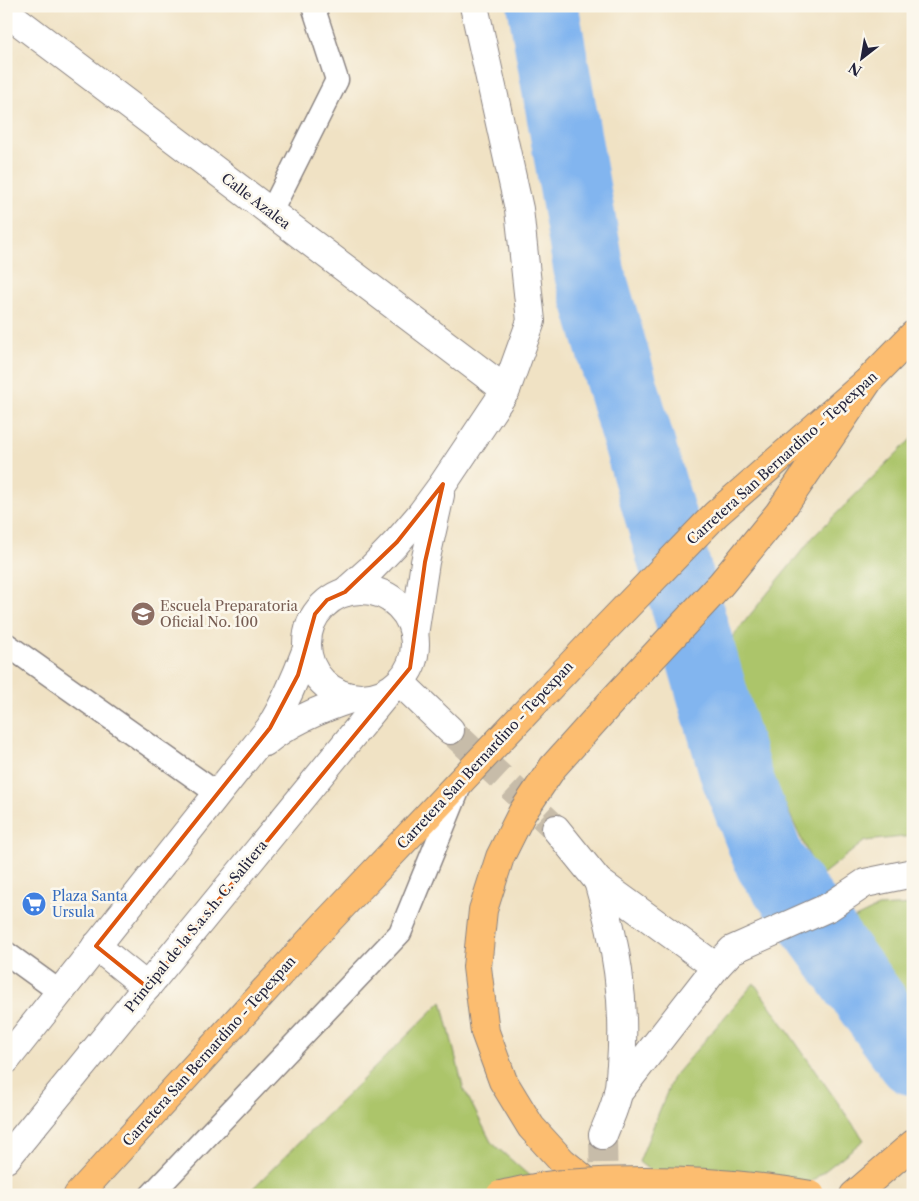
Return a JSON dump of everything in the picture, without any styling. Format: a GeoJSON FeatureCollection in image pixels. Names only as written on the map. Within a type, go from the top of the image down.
{"type":"FeatureCollection","features":[{"type":"Feature","properties":{"kind":"highway","name":"Carretera San Bernardino - Tepexpan"},"geometry":{"type":"LineString","coordinates":[[78,1195],[328,921],[716,514],[869,380],[913,335]]}},
{"type":"Feature","properties":{"kind":"highway"},"geometry":{"type":"LineString","coordinates":[[603,1195],[562,1162],[531,1127],[503,1081],[485,1032],[477,967],[483,910],[500,857],[522,813],[553,767],[721,584],[779,513],[869,380]]}},
{"type":"Feature","properties":{"kind":"highway"},"geometry":{"type":"LineString","coordinates":[[854,1195],[913,1144]]}},
{"type":"Feature","properties":{"kind":"highway"},"geometry":{"type":"LineString","coordinates":[[500,1195],[562,1184],[650,1181],[738,1185],[811,1195]]}},
{"type":"Feature","properties":{"kind":"street"},"geometry":{"type":"LineString","coordinates":[[345,592],[397,542],[443,484],[506,390],[531,321],[519,209],[474,6]]}},
{"type":"Feature","properties":{"kind":"street","name":"Calle Azalea"},"geometry":{"type":"LineString","coordinates":[[6,12],[506,390]]}},
{"type":"Feature","properties":{"kind":"street"},"geometry":{"type":"LineString","coordinates":[[306,651],[312,668],[321,683],[336,694],[354,698],[370,698],[394,687],[410,668],[415,652],[414,634],[425,562],[443,484]]}},
{"type":"Feature","properties":{"kind":"street"},"geometry":{"type":"LineString","coordinates":[[6,1060],[270,728],[298,675],[306,651],[307,632],[315,614],[327,600],[345,592],[363,590],[381,594],[396,603],[408,618],[414,634]]}},
{"type":"Feature","properties":{"kind":"street"},"geometry":{"type":"LineString","coordinates":[[394,687],[450,730]]}},
{"type":"Feature","properties":{"kind":"street","name":"Principal de la S.a.s.h. C. Salitera"},"geometry":{"type":"LineString","coordinates":[[6,1159],[394,687]]}},
{"type":"Feature","properties":{"kind":"street"},"geometry":{"type":"LineString","coordinates":[[250,754],[290,725],[332,705],[354,698]]}},
{"type":"Feature","properties":{"kind":"street"},"geometry":{"type":"LineString","coordinates":[[556,828],[598,881],[724,959]]}},
{"type":"Feature","properties":{"kind":"street"},"geometry":{"type":"LineString","coordinates":[[618,1093],[724,959],[829,907],[865,883],[913,873]]}},
{"type":"Feature","properties":{"kind":"street"},"geometry":{"type":"LineString","coordinates":[[598,881],[617,954],[623,1042],[618,1093],[604,1136]]}},
{"type":"Feature","properties":{"kind":"street"},"geometry":{"type":"LineString","coordinates":[[96,946],[147,986]]}},
{"type":"Feature","properties":{"kind":"lane"},"geometry":{"type":"LineString","coordinates":[[271,212],[337,80],[313,6]]}},
{"type":"Feature","properties":{"kind":"lane"},"geometry":{"type":"LineString","coordinates":[[6,644],[218,794]]}},
{"type":"Feature","properties":{"kind":"lane"},"geometry":{"type":"LineString","coordinates":[[151,1195],[400,933],[463,778]]}},
{"type":"Feature","properties":{"kind":"lane"},"geometry":{"type":"LineString","coordinates":[[6,953],[60,992]]}},
{"type":"Feature","properties":{"kind":"highlighted area"},"geometry":{"type":"Polygon","coordinates":[[[443,484],[425,562],[410,668],[147,987],[96,946],[270,728],[298,675],[315,614],[327,600],[345,592],[397,542],[443,484]]]}},
{"type":"Feature","properties":{"kind":"green space"},"geometry":{"type":"Polygon","coordinates":[[[913,437],[913,836],[865,841],[819,877],[716,657],[813,537],[913,437]]]}},
{"type":"Feature","properties":{"kind":"green space"},"geometry":{"type":"Polygon","coordinates":[[[913,905],[913,1017],[843,924],[878,907],[913,905]]]}},
{"type":"Feature","properties":{"kind":"green space"},"geometry":{"type":"Polygon","coordinates":[[[754,983],[864,1140],[794,1195],[677,1192],[639,1162],[673,1077],[754,983]]]}},
{"type":"Feature","properties":{"kind":"green space"},"geometry":{"type":"Polygon","coordinates":[[[442,1001],[463,1087],[491,1142],[551,1195],[246,1195],[442,1001]]]}},
{"type":"Feature","properties":{"kind":"waterway"},"geometry":{"type":"LineString","coordinates":[[543,6],[590,275],[735,772],[770,862],[913,1060]]}},
{"type":"Feature","properties":{"kind":"tunnel"},"geometry":{"type":"LineString","coordinates":[[450,730],[556,829]]}},
{"type":"Feature","properties":{"kind":"tunnel"},"geometry":{"type":"LineString","coordinates":[[603,1135],[604,1195]]}},
{"type":"Feature","properties":{"kind":"place","name":"Escuela Preparatoria Oficial No. 100"},"geometry":{"type":"Point","coordinates":[143,614]}},
{"type":"Feature","properties":{"kind":"place","name":"Plaza Santa Ursula"},"geometry":{"type":"Point","coordinates":[34,904]}}]}
